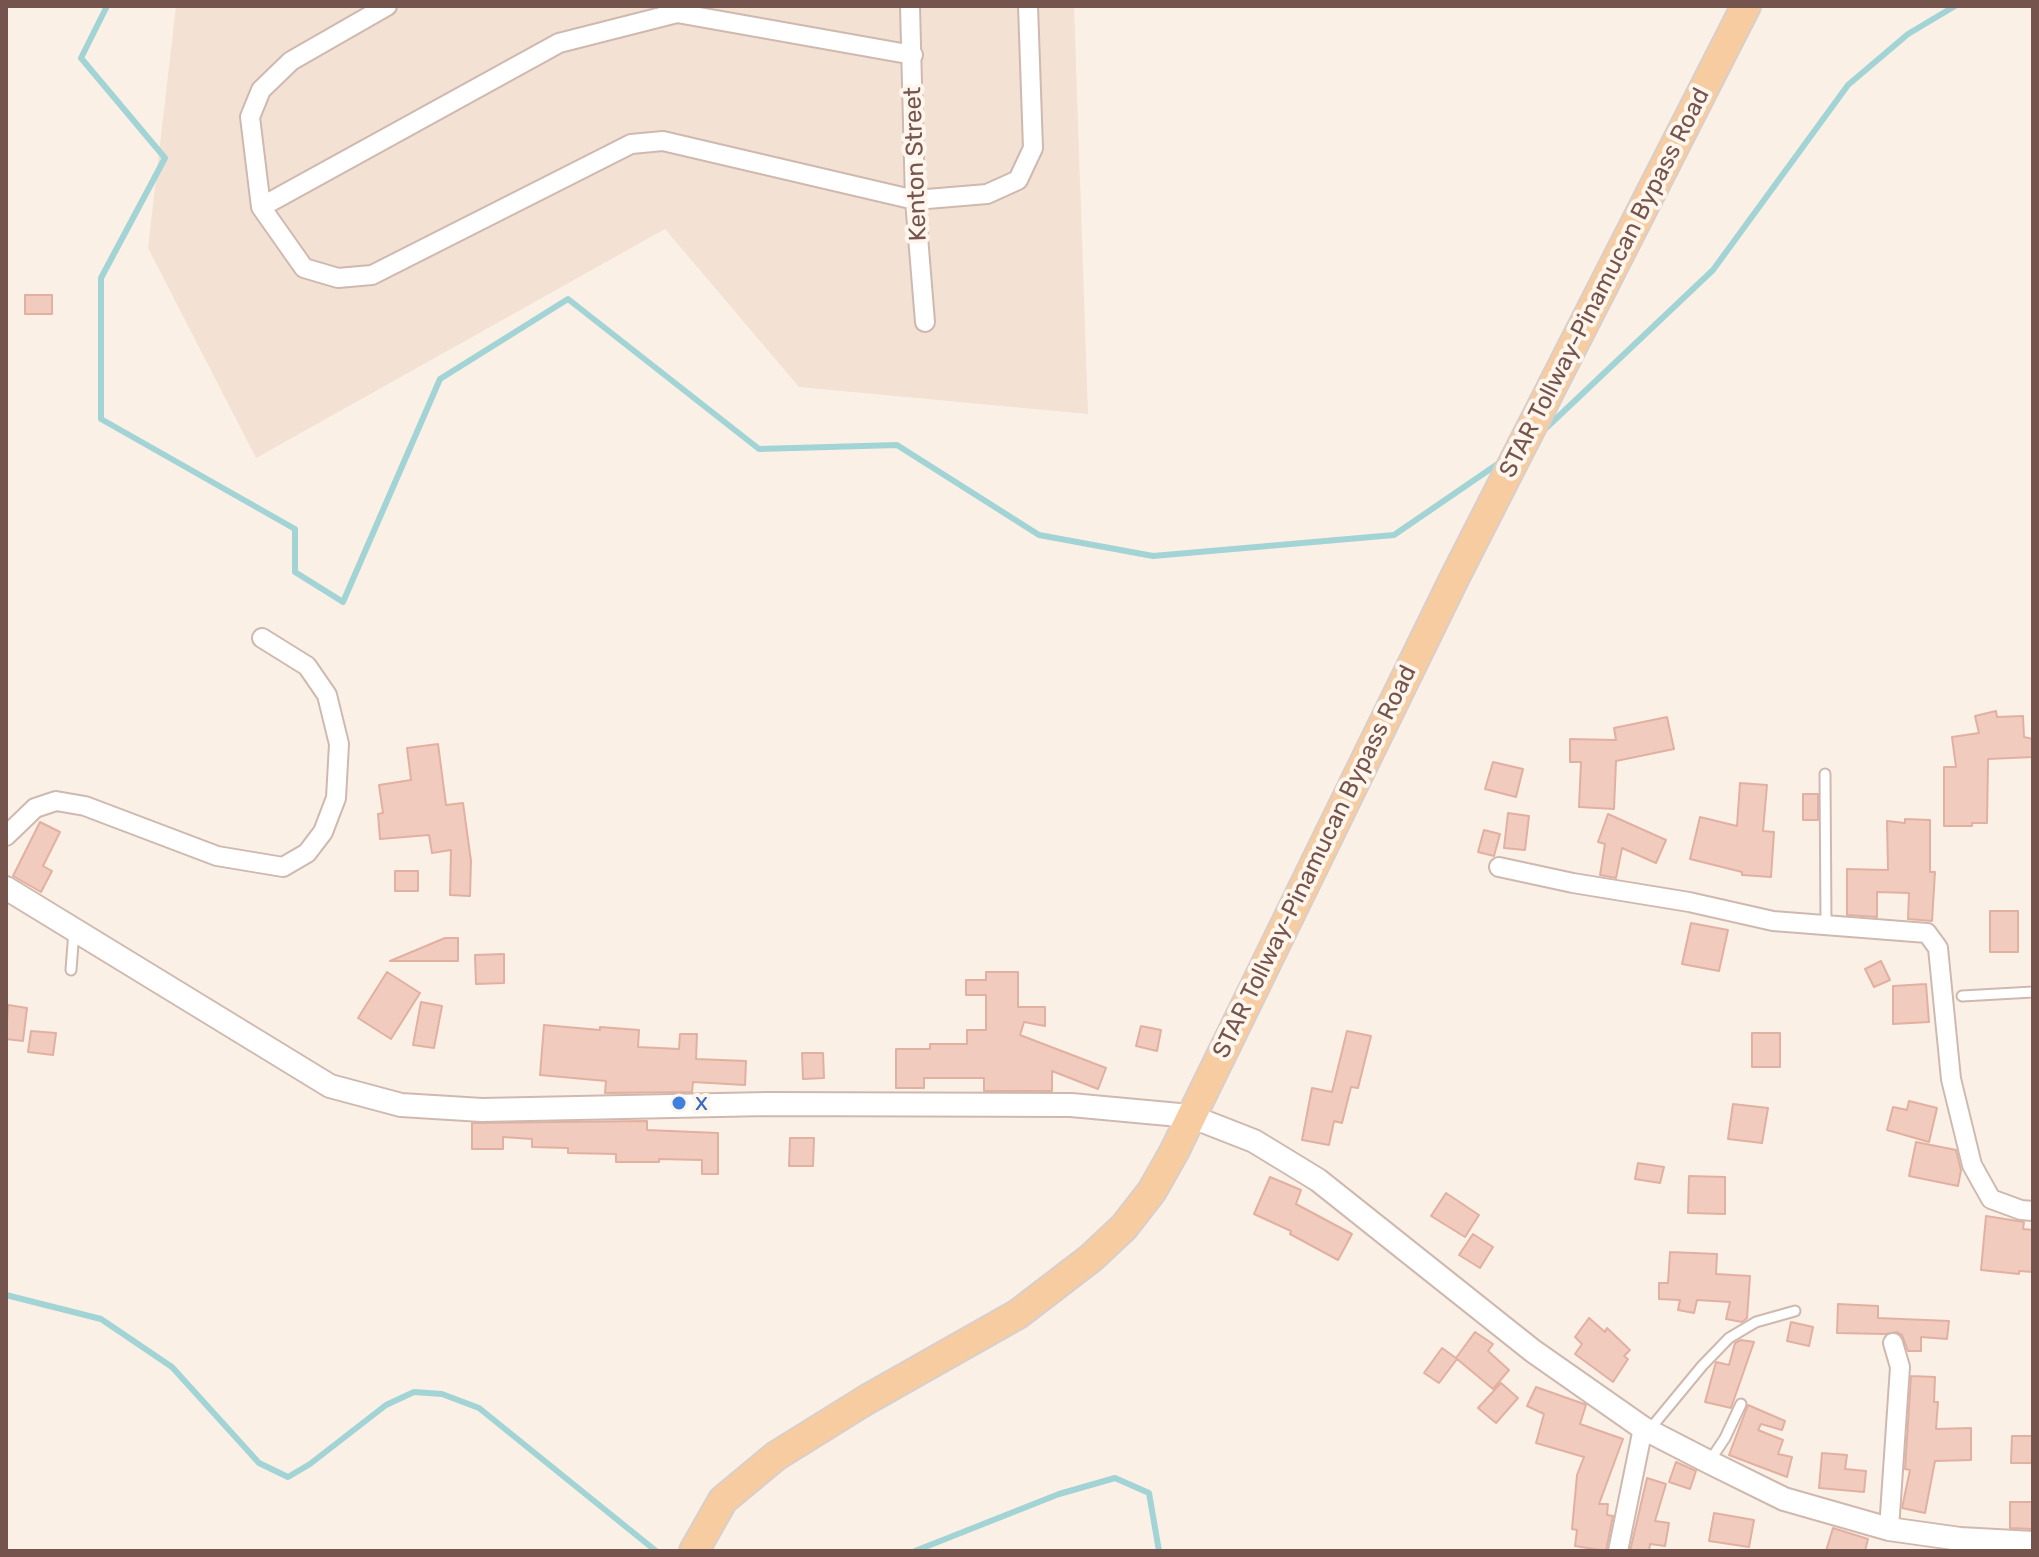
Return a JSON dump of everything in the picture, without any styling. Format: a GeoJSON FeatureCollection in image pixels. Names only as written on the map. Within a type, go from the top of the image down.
{"type":"FeatureCollection","features":[{"type":"Feature","properties":{"kind":"main road","name":"STAR Tollway-Pinamucan Bypass Road"},"geometry":{"type":"LineString","coordinates":[[694,1551],[723,1500],[776,1456],[866,1400],[1018,1314],[1091,1258],[1124,1227],[1152,1191],[1174,1152],[1454,579],[1746,6]]}},
{"type":"Feature","properties":{"kind":"street"},"geometry":{"type":"LineString","coordinates":[[387,6],[291,61],[261,90],[250,117],[261,207],[304,268],[338,278],[372,275],[631,144],[663,141],[915,200],[987,194],[1018,180],[1033,148],[1028,6]]}},
{"type":"Feature","properties":{"kind":"street","name":"Kenton Street"},"geometry":{"type":"LineString","coordinates":[[910,6],[915,200],[925,322]]}},
{"type":"Feature","properties":{"kind":"street"},"geometry":{"type":"LineString","coordinates":[[261,207],[559,43],[677,13],[913,55]]}},
{"type":"Feature","properties":{"kind":"street"},"geometry":{"type":"LineString","coordinates":[[6,836],[35,808],[56,801],[85,806],[217,856],[283,867],[307,853],[323,832],[336,798],[339,744],[327,695],[307,666],[262,638]]}},
{"type":"Feature","properties":{"kind":"street"},"geometry":{"type":"LineString","coordinates":[[1499,867],[1773,921],[1927,933],[1938,948],[1951,997],[1951,1079],[1972,1165],[1991,1199],[2033,1211]]}},
{"type":"Feature","properties":{"kind":"street"},"geometry":{"type":"LineString","coordinates":[[6,888],[330,1086],[401,1105],[482,1110],[797,1103],[1071,1105],[1190,1116],[1254,1141],[1318,1180],[1533,1351],[1646,1429],[1709,1462],[1784,1499],[1889,1529],[1960,1539],[2033,1543]]}},
{"type":"Feature","properties":{"kind":"street"},"geometry":{"type":"LineString","coordinates":[[1889,1529],[1900,1367],[1893,1343]]}},
{"type":"Feature","properties":{"kind":"street"},"geometry":{"type":"LineString","coordinates":[[1618,1551],[1646,1429]]}},
{"type":"Feature","properties":{"kind":"lane"},"geometry":{"type":"LineString","coordinates":[[1825,774],[1826,924]]}},
{"type":"Feature","properties":{"kind":"lane"},"geometry":{"type":"LineString","coordinates":[[71,970],[74,930]]}},
{"type":"Feature","properties":{"kind":"lane"},"geometry":{"type":"LineString","coordinates":[[1951,997],[2033,992]]}},
{"type":"Feature","properties":{"kind":"lane"},"geometry":{"type":"LineString","coordinates":[[1646,1429],[1729,1338],[1756,1322],[1795,1311]]}},
{"type":"Feature","properties":{"kind":"lane"},"geometry":{"type":"LineString","coordinates":[[1709,1462],[1741,1404]]}},
{"type":"Feature","properties":{"kind":"shaded area"},"geometry":{"type":"Polygon","coordinates":[[[176,6],[1074,6],[1088,414],[799,387],[665,229],[256,458],[148,248],[176,6]]]}},
{"type":"Feature","properties":{"kind":"building"},"geometry":{"type":"Polygon","coordinates":[[[25,295],[52,295],[52,314],[25,314],[25,295]]]}},
{"type":"Feature","properties":{"kind":"building"},"geometry":{"type":"Polygon","coordinates":[[[1996,711],[1997,717],[2023,716],[2024,737],[2033,739],[2033,757],[1988,759],[1987,823],[1944,826],[1944,767],[1956,767],[1952,737],[1979,733],[1975,716],[1996,711]]]}},
{"type":"Feature","properties":{"kind":"building"},"geometry":{"type":"Polygon","coordinates":[[[1667,717],[1674,749],[1616,761],[1614,809],[1579,807],[1581,762],[1570,762],[1570,739],[1616,740],[1614,728],[1667,717]]]}},
{"type":"Feature","properties":{"kind":"building"},"geometry":{"type":"Polygon","coordinates":[[[438,744],[446,805],[463,803],[471,861],[470,896],[450,895],[451,850],[432,853],[429,835],[380,839],[378,814],[383,813],[379,785],[411,780],[407,748],[438,744]]]}},
{"type":"Feature","properties":{"kind":"building"},"geometry":{"type":"Polygon","coordinates":[[[1493,762],[1523,769],[1516,797],[1485,789],[1493,762]]]}},
{"type":"Feature","properties":{"kind":"building"},"geometry":{"type":"Polygon","coordinates":[[[1740,783],[1767,785],[1763,831],[1774,832],[1771,877],[1742,875],[1742,872],[1690,859],[1700,817],[1737,826],[1740,783]]]}},
{"type":"Feature","properties":{"kind":"building"},"geometry":{"type":"Polygon","coordinates":[[[1803,794],[1818,794],[1818,820],[1803,820],[1803,794]]]}},
{"type":"Feature","properties":{"kind":"building"},"geometry":{"type":"Polygon","coordinates":[[[1508,813],[1529,816],[1525,850],[1504,848],[1508,813]]]}},
{"type":"Feature","properties":{"kind":"building"},"geometry":{"type":"Polygon","coordinates":[[[1608,814],[1666,840],[1656,863],[1622,848],[1616,878],[1600,875],[1605,844],[1598,842],[1608,814]]]}},
{"type":"Feature","properties":{"kind":"building"},"geometry":{"type":"Polygon","coordinates":[[[1905,819],[1930,820],[1930,872],[1935,872],[1932,921],[1908,919],[1909,893],[1877,892],[1877,917],[1847,915],[1847,869],[1888,870],[1887,821],[1905,823],[1905,819]]]}},
{"type":"Feature","properties":{"kind":"building"},"geometry":{"type":"Polygon","coordinates":[[[40,822],[60,832],[43,866],[52,871],[41,892],[13,876],[40,822]]]}},
{"type":"Feature","properties":{"kind":"building"},"geometry":{"type":"Polygon","coordinates":[[[1484,830],[1500,834],[1494,856],[1478,852],[1484,830]]]}},
{"type":"Feature","properties":{"kind":"building"},"geometry":{"type":"Polygon","coordinates":[[[395,871],[418,871],[418,891],[395,891],[395,871]]]}},
{"type":"Feature","properties":{"kind":"building"},"geometry":{"type":"Polygon","coordinates":[[[1990,911],[2018,911],[2018,952],[1990,952],[1990,911]]]}},
{"type":"Feature","properties":{"kind":"building"},"geometry":{"type":"Polygon","coordinates":[[[1691,923],[1728,930],[1719,971],[1682,964],[1691,923]]]}},
{"type":"Feature","properties":{"kind":"building"},"geometry":{"type":"Polygon","coordinates":[[[445,938],[458,938],[458,961],[390,961],[445,938]]]}},
{"type":"Feature","properties":{"kind":"building"},"geometry":{"type":"Polygon","coordinates":[[[504,954],[504,983],[476,984],[475,955],[504,954]]]}},
{"type":"Feature","properties":{"kind":"building"},"geometry":{"type":"Polygon","coordinates":[[[1881,961],[1890,980],[1874,987],[1865,969],[1881,961]]]}},
{"type":"Feature","properties":{"kind":"building"},"geometry":{"type":"Polygon","coordinates":[[[387,972],[420,993],[391,1039],[358,1018],[387,972]]]}},
{"type":"Feature","properties":{"kind":"building"},"geometry":{"type":"Polygon","coordinates":[[[986,972],[1018,972],[1018,1007],[1045,1007],[1045,1026],[1024,1022],[1020,1035],[1106,1068],[1098,1089],[1052,1071],[1052,1091],[984,1091],[984,1078],[924,1078],[924,1088],[896,1088],[896,1049],[930,1049],[930,1044],[967,1044],[967,1030],[986,1030],[986,995],[966,995],[966,980],[986,980],[986,972]]]}},
{"type":"Feature","properties":{"kind":"building"},"geometry":{"type":"Polygon","coordinates":[[[1926,984],[1929,1022],[1893,1024],[1893,986],[1926,984]]]}},
{"type":"Feature","properties":{"kind":"building"},"geometry":{"type":"Polygon","coordinates":[[[421,1002],[442,1006],[434,1048],[413,1045],[421,1002]]]}},
{"type":"Feature","properties":{"kind":"building"},"geometry":{"type":"Polygon","coordinates":[[[8,1005],[27,1008],[23,1041],[6,1039],[8,1005]]]}},
{"type":"Feature","properties":{"kind":"building"},"geometry":{"type":"Polygon","coordinates":[[[544,1025],[639,1030],[638,1047],[679,1049],[680,1034],[697,1034],[696,1059],[746,1061],[745,1085],[693,1082],[692,1092],[605,1093],[606,1081],[540,1075],[544,1025]]]}},
{"type":"Feature","properties":{"kind":"building"},"geometry":{"type":"Polygon","coordinates":[[[1141,1026],[1161,1030],[1157,1051],[1136,1046],[1141,1026]]]}},
{"type":"Feature","properties":{"kind":"building"},"geometry":{"type":"Polygon","coordinates":[[[31,1031],[56,1033],[53,1055],[28,1052],[31,1031]]]}},
{"type":"Feature","properties":{"kind":"building"},"geometry":{"type":"Polygon","coordinates":[[[1347,1031],[1371,1036],[1358,1088],[1351,1087],[1342,1123],[1334,1121],[1329,1145],[1302,1140],[1312,1088],[1332,1092],[1347,1031]]]}},
{"type":"Feature","properties":{"kind":"building"},"geometry":{"type":"Polygon","coordinates":[[[1752,1033],[1780,1033],[1780,1067],[1752,1067],[1752,1033]]]}},
{"type":"Feature","properties":{"kind":"building"},"geometry":{"type":"Polygon","coordinates":[[[802,1053],[823,1053],[824,1078],[803,1079],[802,1053]]]}},
{"type":"Feature","properties":{"kind":"building"},"geometry":{"type":"Polygon","coordinates":[[[1909,1101],[1937,1108],[1929,1142],[1887,1130],[1893,1107],[1907,1110],[1909,1101]]]}},
{"type":"Feature","properties":{"kind":"building"},"geometry":{"type":"Polygon","coordinates":[[[1733,1104],[1768,1108],[1762,1143],[1728,1139],[1733,1104]]]}},
{"type":"Feature","properties":{"kind":"building"},"geometry":{"type":"Polygon","coordinates":[[[647,1121],[647,1130],[718,1133],[718,1174],[702,1174],[702,1160],[616,1162],[616,1154],[568,1153],[568,1148],[532,1147],[532,1139],[503,1137],[503,1149],[472,1149],[472,1123],[647,1121]]]}},
{"type":"Feature","properties":{"kind":"building"},"geometry":{"type":"Polygon","coordinates":[[[790,1138],[814,1138],[813,1166],[789,1166],[790,1138]]]}},
{"type":"Feature","properties":{"kind":"building"},"geometry":{"type":"Polygon","coordinates":[[[1916,1142],[1956,1150],[1961,1170],[1958,1186],[1909,1176],[1916,1142]]]}},
{"type":"Feature","properties":{"kind":"building"},"geometry":{"type":"Polygon","coordinates":[[[1638,1163],[1664,1167],[1660,1183],[1635,1179],[1638,1163]]]}},
{"type":"Feature","properties":{"kind":"building"},"geometry":{"type":"Polygon","coordinates":[[[1689,1176],[1725,1177],[1725,1214],[1688,1213],[1689,1176]]]}},
{"type":"Feature","properties":{"kind":"building"},"geometry":{"type":"Polygon","coordinates":[[[1270,1177],[1301,1190],[1296,1204],[1352,1234],[1338,1260],[1290,1234],[1291,1231],[1254,1214],[1270,1177]]]}},
{"type":"Feature","properties":{"kind":"building"},"geometry":{"type":"Polygon","coordinates":[[[1446,1193],[1479,1215],[1465,1237],[1431,1216],[1446,1193]]]}},
{"type":"Feature","properties":{"kind":"building"},"geometry":{"type":"Polygon","coordinates":[[[1986,1216],[2024,1222],[2023,1229],[2033,1230],[2033,1272],[2019,1271],[2019,1274],[1981,1270],[1986,1216]]]}},
{"type":"Feature","properties":{"kind":"building"},"geometry":{"type":"Polygon","coordinates":[[[1473,1234],[1493,1247],[1480,1268],[1459,1255],[1473,1234]]]}},
{"type":"Feature","properties":{"kind":"building"},"geometry":{"type":"Polygon","coordinates":[[[1670,1252],[1717,1254],[1716,1274],[1750,1276],[1747,1318],[1742,1322],[1726,1319],[1730,1302],[1697,1300],[1694,1313],[1678,1310],[1680,1300],[1659,1299],[1659,1283],[1668,1283],[1670,1252]]]}},
{"type":"Feature","properties":{"kind":"building"},"geometry":{"type":"Polygon","coordinates":[[[1838,1304],[1878,1306],[1878,1318],[1949,1321],[1947,1339],[1921,1337],[1921,1351],[1908,1351],[1902,1335],[1897,1332],[1837,1333],[1838,1304]]]}},
{"type":"Feature","properties":{"kind":"building"},"geometry":{"type":"Polygon","coordinates":[[[1589,1318],[1605,1332],[1607,1328],[1630,1350],[1624,1356],[1628,1359],[1613,1382],[1575,1354],[1582,1344],[1575,1337],[1589,1318]]]}},
{"type":"Feature","properties":{"kind":"building"},"geometry":{"type":"Polygon","coordinates":[[[1791,1322],[1813,1327],[1809,1346],[1787,1341],[1791,1322]]]}},
{"type":"Feature","properties":{"kind":"building"},"geometry":{"type":"Polygon","coordinates":[[[1475,1332],[1493,1344],[1488,1351],[1509,1370],[1493,1389],[1457,1359],[1439,1383],[1424,1373],[1442,1348],[1456,1358],[1475,1332]]]}},
{"type":"Feature","properties":{"kind":"building"},"geometry":{"type":"Polygon","coordinates":[[[1741,1340],[1754,1342],[1731,1408],[1705,1402],[1716,1362],[1729,1365],[1735,1343],[1741,1340]]]}},
{"type":"Feature","properties":{"kind":"building"},"geometry":{"type":"Polygon","coordinates":[[[1911,1376],[1935,1377],[1934,1402],[1938,1402],[1936,1429],[1971,1428],[1971,1460],[1935,1461],[1925,1513],[1902,1508],[1910,1470],[1905,1469],[1911,1376]]]}},
{"type":"Feature","properties":{"kind":"building"},"geometry":{"type":"Polygon","coordinates":[[[1501,1383],[1518,1398],[1496,1423],[1478,1408],[1501,1383]]]}},
{"type":"Feature","properties":{"kind":"building"},"geometry":{"type":"Polygon","coordinates":[[[1536,1387],[1586,1405],[1580,1424],[1623,1439],[1599,1504],[1608,1504],[1607,1515],[1613,1516],[1606,1551],[1575,1546],[1577,1530],[1572,1529],[1577,1475],[1584,1457],[1536,1443],[1544,1414],[1527,1406],[1536,1387]]]}},
{"type":"Feature","properties":{"kind":"building"},"geometry":{"type":"Polygon","coordinates":[[[1748,1405],[1785,1421],[1782,1430],[1761,1424],[1758,1430],[1783,1440],[1778,1454],[1792,1457],[1787,1477],[1729,1455],[1748,1405]]]}},
{"type":"Feature","properties":{"kind":"building"},"geometry":{"type":"Polygon","coordinates":[[[2012,1436],[2033,1436],[2033,1463],[2011,1463],[2012,1436]]]}},
{"type":"Feature","properties":{"kind":"building"},"geometry":{"type":"Polygon","coordinates":[[[1822,1453],[1847,1455],[1845,1469],[1866,1471],[1864,1492],[1819,1488],[1822,1453]]]}},
{"type":"Feature","properties":{"kind":"building"},"geometry":{"type":"Polygon","coordinates":[[[1676,1462],[1696,1471],[1690,1489],[1669,1482],[1676,1462]]]}},
{"type":"Feature","properties":{"kind":"building"},"geometry":{"type":"Polygon","coordinates":[[[1647,1478],[1666,1484],[1655,1521],[1669,1523],[1665,1546],[1650,1544],[1649,1551],[1630,1551],[1647,1478]]]}},
{"type":"Feature","properties":{"kind":"building"},"geometry":{"type":"Polygon","coordinates":[[[2010,1502],[2032,1502],[2032,1529],[2010,1528],[2010,1502]]]}},
{"type":"Feature","properties":{"kind":"building"},"geometry":{"type":"Polygon","coordinates":[[[1714,1513],[1754,1520],[1749,1547],[1709,1541],[1714,1513]]]}},
{"type":"Feature","properties":{"kind":"building"},"geometry":{"type":"Polygon","coordinates":[[[1833,1528],[1868,1539],[1865,1551],[1826,1551],[1833,1528]]]}},
{"type":"Feature","properties":{"kind":"waterway"},"geometry":{"type":"LineString","coordinates":[[107,6],[81,58],[165,158],[101,278],[101,419],[295,529],[295,572],[343,602],[440,379],[568,299],[759,449],[897,445],[1039,535],[1153,556],[1394,535],[1502,461]]}},
{"type":"Feature","properties":{"kind":"waterway"},"geometry":{"type":"LineString","coordinates":[[1543,431],[1713,270],[1848,85],[1908,34],[1955,6]]}},
{"type":"Feature","properties":{"kind":"waterway"},"geometry":{"type":"LineString","coordinates":[[6,1295],[101,1319],[172,1367],[259,1463],[288,1477],[310,1464],[386,1405],[414,1392],[442,1394],[479,1408],[656,1551]]}},
{"type":"Feature","properties":{"kind":"waterway"},"geometry":{"type":"LineString","coordinates":[[915,1551],[1059,1494],[1115,1478],[1149,1493],[1159,1551]]}},
{"type":"Feature","properties":{"kind":"place","name":"x"},"geometry":{"type":"Point","coordinates":[679,1103]}}]}
